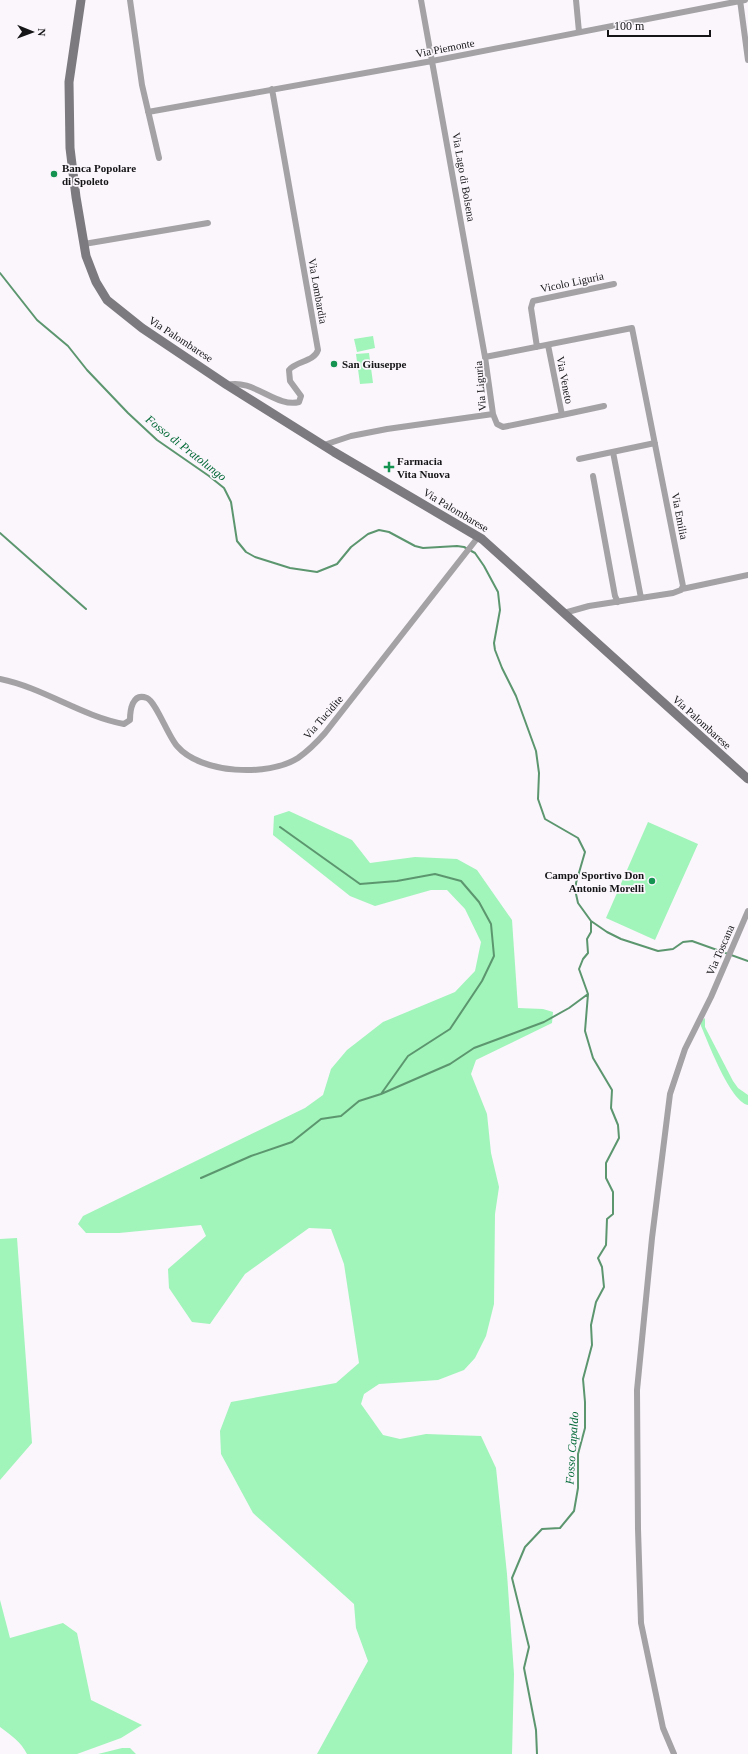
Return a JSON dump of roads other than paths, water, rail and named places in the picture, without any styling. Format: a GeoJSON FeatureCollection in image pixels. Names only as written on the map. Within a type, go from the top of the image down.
{"type":"FeatureCollection","features":[{"type":"Feature","properties":{"kind":"main road","name":"Via Palombarese"},"geometry":{"type":"LineString","coordinates":[[81,0],[71,59],[68,114],[72,165],[84,244],[90,267],[96,282],[107,300],[142,328],[227,385],[476,540],[564,613],[748,779]]}},
{"type":"Feature","properties":{"kind":"street"},"geometry":{"type":"LineString","coordinates":[[130,0],[141,79],[159,158]]}},
{"type":"Feature","properties":{"kind":"street","name":"Via Lago di Bolsena"},"geometry":{"type":"LineString","coordinates":[[421,0],[485,357]]}},
{"type":"Feature","properties":{"kind":"street"},"geometry":{"type":"LineString","coordinates":[[576,0],[579,32]]}},
{"type":"Feature","properties":{"kind":"street"},"geometry":{"type":"LineString","coordinates":[[742,0],[748,60]]}},
{"type":"Feature","properties":{"kind":"street","name":"Via Piemonte"},"geometry":{"type":"LineString","coordinates":[[148,112],[432,61],[742,0]]}},
{"type":"Feature","properties":{"kind":"street","name":"Via Lombardia"},"geometry":{"type":"LineString","coordinates":[[227,385],[235,383],[244,384],[276,398],[292,403],[299,402],[301,396],[290,381],[289,372],[292,367],[315,356],[318,350],[272,89]]}},
{"type":"Feature","properties":{"kind":"street"},"geometry":{"type":"LineString","coordinates":[[84,244],[208,223]]}},
{"type":"Feature","properties":{"kind":"street","name":"Vicolo Liguria"},"geometry":{"type":"LineString","coordinates":[[537,347],[530,308],[534,301],[614,284]]}},
{"type":"Feature","properties":{"kind":"street","name":"Via Liguria"},"geometry":{"type":"LineString","coordinates":[[324,445],[351,436],[379,430],[493,414],[485,357],[632,328]]}},
{"type":"Feature","properties":{"kind":"street","name":"Via Emilia"},"geometry":{"type":"LineString","coordinates":[[632,328],[683,583],[682,588]]}},
{"type":"Feature","properties":{"kind":"street","name":"Via Veneto"},"geometry":{"type":"LineString","coordinates":[[493,414],[497,424],[503,427],[562,415],[548,344]]}},
{"type":"Feature","properties":{"kind":"street"},"geometry":{"type":"LineString","coordinates":[[562,415],[604,406]]}},
{"type":"Feature","properties":{"kind":"street"},"geometry":{"type":"LineString","coordinates":[[579,459],[655,443]]}},
{"type":"Feature","properties":{"kind":"street"},"geometry":{"type":"LineString","coordinates":[[613,452],[640,598]]}},
{"type":"Feature","properties":{"kind":"street"},"geometry":{"type":"LineString","coordinates":[[593,476],[615,596],[618,602]]}},
{"type":"Feature","properties":{"kind":"street","name":"Via Tucidite"},"geometry":{"type":"LineString","coordinates":[[0,680],[17,683],[106,721],[124,724],[130,720],[131,708],[135,700],[140,697],[147,698],[154,705],[172,740],[178,748],[188,755],[204,763],[237,771],[277,766],[297,758],[325,734],[476,540]]}},
{"type":"Feature","properties":{"kind":"street"},"geometry":{"type":"LineString","coordinates":[[564,613],[584,607],[673,593],[682,588],[748,575]]}},
{"type":"Feature","properties":{"kind":"street","name":"Via Toscana"},"geometry":{"type":"LineString","coordinates":[[674,1754],[663,1728],[642,1623],[638,1529],[637,1390],[652,1238],[668,1102],[673,1081],[685,1049],[711,997],[724,963],[748,911]]}},
{"type":"Feature","properties":{"kind":"waterway","name":"Fosso di Pratolungo"},"geometry":{"type":"LineString","coordinates":[[0,273],[37,320],[68,346],[87,370],[128,413],[157,440],[224,488],[231,502],[237,541],[246,552],[255,557],[290,568],[317,572],[337,564],[351,547],[368,534],[379,530],[389,532],[415,546],[423,548],[457,546],[464,547],[475,553],[498,592],[500,610],[494,643],[495,650],[516,696],[536,751],[539,773],[538,799],[545,819],[578,838],[585,852],[576,883],[578,903],[591,921],[607,932],[621,939],[658,951],[673,949],[683,942],[692,941],[748,961]]}},
{"type":"Feature","properties":{"kind":"waterway"},"geometry":{"type":"LineString","coordinates":[[0,533],[86,609]]}},
{"type":"Feature","properties":{"kind":"waterway"},"geometry":{"type":"LineString","coordinates":[[280,827],[360,884],[397,881],[435,874],[461,881],[479,902],[491,924],[494,956],[482,981],[450,1029],[408,1056],[381,1094]]}},
{"type":"Feature","properties":{"kind":"waterway","name":"Fosso Capaldo"},"geometry":{"type":"LineString","coordinates":[[537,1754],[536,1730],[524,1668],[529,1647],[512,1578],[525,1547],[542,1529],[560,1528],[574,1511],[578,1488],[578,1454],[585,1428],[583,1379],[592,1345],[591,1325],[596,1302],[604,1287],[602,1267],[598,1258],[606,1245],[607,1219],[613,1214],[613,1192],[606,1178],[606,1163],[619,1138],[618,1125],[611,1108],[612,1090],[593,1058],[585,1031],[588,994],[579,969],[583,959],[588,953],[587,939],[591,932],[591,921]]}},
{"type":"Feature","properties":{"kind":"waterway"},"geometry":{"type":"LineString","coordinates":[[201,1178],[251,1156],[292,1142],[321,1119],[341,1116],[359,1101],[381,1094],[450,1064],[474,1048],[544,1022],[569,1008],[588,994]]}},
{"type":"Feature","properties":{"kind":"place","name":"Banca Popolare di Spoleto"},"geometry":{"type":"Point","coordinates":[54,174]}},
{"type":"Feature","properties":{"kind":"place","name":"San Giuseppe"},"geometry":{"type":"Point","coordinates":[334,364]}},
{"type":"Feature","properties":{"kind":"place","name":"Farmacia Vita Nuova"},"geometry":{"type":"Point","coordinates":[389,467]}},
{"type":"Feature","properties":{"kind":"place","name":"Campo Sportivo Don Antonio Morelli"},"geometry":{"type":"Point","coordinates":[652,881]}}]}
